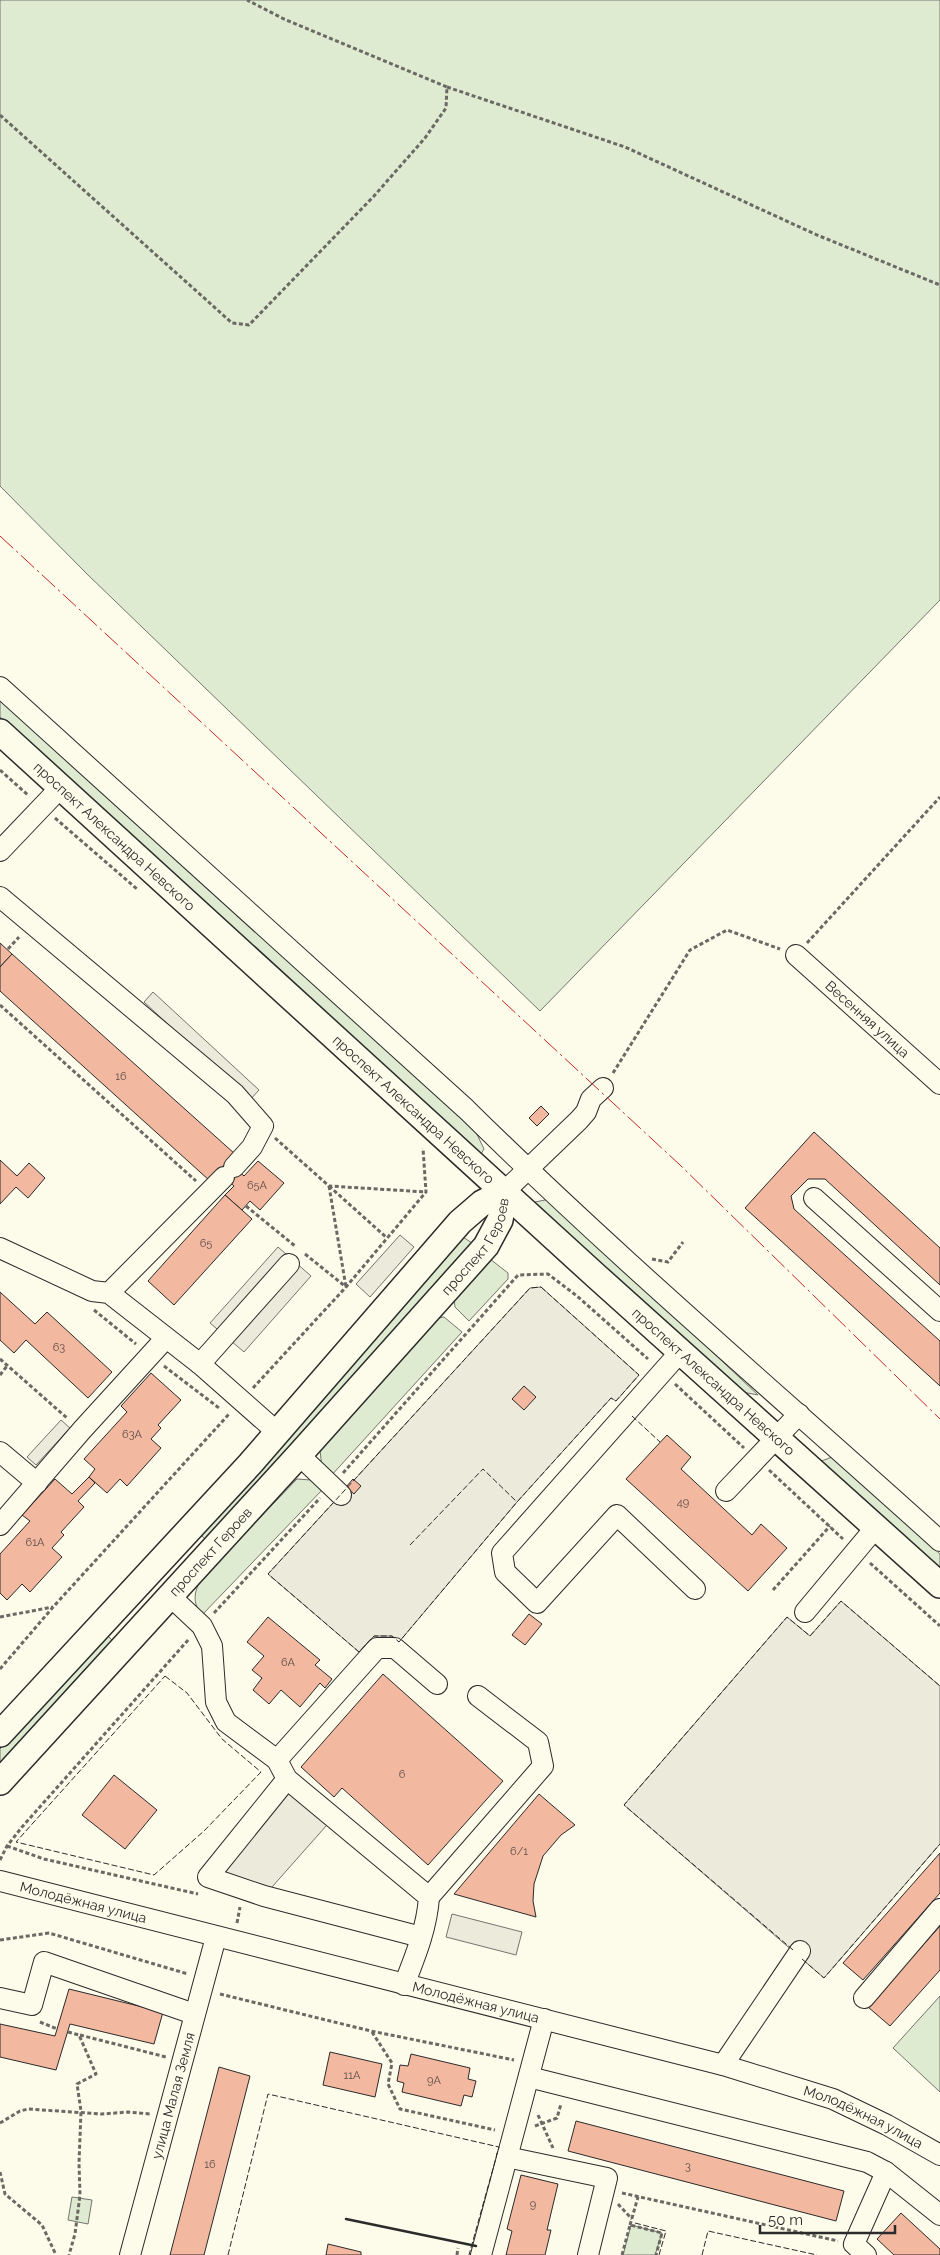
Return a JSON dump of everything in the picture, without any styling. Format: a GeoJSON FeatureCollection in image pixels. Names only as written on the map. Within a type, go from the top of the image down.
{"type":"FeatureCollection","features":[{"type":"Feature","properties":{"kind":"main road","name":"проспект Александра Невского"},"geometry":{"type":"LineString","coordinates":[[0,732],[595,1275],[940,1585]]}},
{"type":"Feature","properties":{"kind":"main road","name":"проспект Героев"},"geometry":{"type":"LineString","coordinates":[[0,1734],[244,1471],[460,1222],[482,1203],[505,1191]]}},
{"type":"Feature","properties":{"kind":"main road","name":"проспект Героев"},"geometry":{"type":"LineString","coordinates":[[0,1782],[299,1455],[486,1246],[500,1220],[505,1191]]}},
{"type":"Feature","properties":{"kind":"street"},"geometry":{"type":"LineString","coordinates":[[0,687],[466,1109],[527,1170],[940,1541]]}},
{"type":"Feature","properties":{"kind":"street"},"geometry":{"type":"LineString","coordinates":[[0,851],[61,787]]}},
{"type":"Feature","properties":{"kind":"street"},"geometry":{"type":"LineString","coordinates":[[0,897],[235,1094],[263,1126],[252,1147],[229,1172],[109,1293]]}},
{"type":"Feature","properties":{"kind":"street","name":"Весенняя улица"},"geometry":{"type":"LineString","coordinates":[[796,955],[940,1084]]}},
{"type":"Feature","properties":{"kind":"street"},"geometry":{"type":"LineString","coordinates":[[505,1191],[586,1112],[591,1099],[603,1088]]}},
{"type":"Feature","properties":{"kind":"street"},"geometry":{"type":"LineString","coordinates":[[814,1198],[940,1311]]}},
{"type":"Feature","properties":{"kind":"street"},"geometry":{"type":"LineString","coordinates":[[0,1248],[92,1291],[109,1293],[165,1339],[200,1364],[276,1432]]}},
{"type":"Feature","properties":{"kind":"street"},"geometry":{"type":"LineString","coordinates":[[200,1364],[289,1264]]}},
{"type":"Feature","properties":{"kind":"street"},"geometry":{"type":"LineString","coordinates":[[0,1525],[149,1354],[165,1339]]}},
{"type":"Feature","properties":{"kind":"street"},"geometry":{"type":"LineString","coordinates":[[681,1351],[502,1553],[505,1572],[537,1603],[617,1515],[695,1589]]}},
{"type":"Feature","properties":{"kind":"street"},"geometry":{"type":"LineString","coordinates":[[726,1491],[799,1414]]}},
{"type":"Feature","properties":{"kind":"street"},"geometry":{"type":"LineString","coordinates":[[0,1452],[37,1483]]}},
{"type":"Feature","properties":{"kind":"street"},"geometry":{"type":"LineString","coordinates":[[299,1455],[336,1491]]}},
{"type":"Feature","properties":{"kind":"street"},"geometry":{"type":"LineString","coordinates":[[804,1612],[876,1526]]}},
{"type":"Feature","properties":{"kind":"street"},"geometry":{"type":"LineString","coordinates":[[170,1596],[202,1626],[212,1646],[216,1702],[226,1722],[277,1760],[287,1779],[429,1898]]}},
{"type":"Feature","properties":{"kind":"street"},"geometry":{"type":"LineString","coordinates":[[277,1760],[377,1648],[395,1648],[437,1684]]}},
{"type":"Feature","properties":{"kind":"street"},"geometry":{"type":"LineString","coordinates":[[404,1985],[428,1914],[429,1898],[542,1766],[538,1742],[478,1696]]}},
{"type":"Feature","properties":{"kind":"street"},"geometry":{"type":"LineString","coordinates":[[287,1779],[208,1877],[264,1896],[421,1937]]}},
{"type":"Feature","properties":{"kind":"street","name":"Молодёжная улица"},"geometry":{"type":"LineString","coordinates":[[0,1881],[723,2065],[833,2099],[887,2125],[940,2154]]}},
{"type":"Feature","properties":{"kind":"street"},"geometry":{"type":"LineString","coordinates":[[864,1998],[940,1909]]}},
{"type":"Feature","properties":{"kind":"street","name":"улица Малая Земля"},"geometry":{"type":"LineString","coordinates":[[130,2255],[194,2014],[206,1979],[216,1936]]}},
{"type":"Feature","properties":{"kind":"street"},"geometry":{"type":"LineString","coordinates":[[723,2065],[800,1951]]}},
{"type":"Feature","properties":{"kind":"street"},"geometry":{"type":"LineString","coordinates":[[0,1998],[32,2005],[44,1962],[194,2014]]}},
{"type":"Feature","properties":{"kind":"street"},"geometry":{"type":"LineString","coordinates":[[481,2255],[544,2019]]}},
{"type":"Feature","properties":{"kind":"street"},"geometry":{"type":"LineString","coordinates":[[530,2070],[866,2162],[886,2172],[940,2215]]}},
{"type":"Feature","properties":{"kind":"street"},"geometry":{"type":"LineString","coordinates":[[507,2157],[607,2178],[588,2255]]}},
{"type":"Feature","properties":{"kind":"street"},"geometry":{"type":"LineString","coordinates":[[860,2250],[886,2172]]}},
{"type":"Feature","properties":{"kind":"path"},"geometry":{"type":"LineString","coordinates":[[247,0],[284,19],[447,87],[625,147],[817,235],[940,285]]}},
{"type":"Feature","properties":{"kind":"path"},"geometry":{"type":"LineString","coordinates":[[0,116],[232,323],[249,325],[374,196],[425,138],[446,108],[447,87]]}},
{"type":"Feature","properties":{"kind":"path"},"geometry":{"type":"LineString","coordinates":[[603,1088],[690,950],[727,930],[796,955],[940,797]]}},
{"type":"Feature","properties":{"kind":"path"},"geometry":{"type":"LineString","coordinates":[[0,1005],[208,1192]]}},
{"type":"Feature","properties":{"kind":"path"},"geometry":{"type":"LineString","coordinates":[[263,1126],[387,1238]]}},
{"type":"Feature","properties":{"kind":"path"},"geometry":{"type":"LineString","coordinates":[[0,1670],[54,1606],[346,1287],[426,1192],[329,1186]]}},
{"type":"Feature","properties":{"kind":"path"},"geometry":{"type":"LineString","coordinates":[[329,1186],[346,1287]]}},
{"type":"Feature","properties":{"kind":"path"},"geometry":{"type":"LineString","coordinates":[[246,1206],[257,1216]]}},
{"type":"Feature","properties":{"kind":"path"},"geometry":{"type":"LineString","coordinates":[[668,1262],[683,1242]]}},
{"type":"Feature","properties":{"kind":"path"},"geometry":{"type":"LineString","coordinates":[[0,1860],[7,1846],[22,1826],[202,1626],[336,1491],[518,1275],[548,1274],[578,1296],[940,1626]]}},
{"type":"Feature","properties":{"kind":"path"},"geometry":{"type":"LineString","coordinates":[[91,1308],[220,1409]]}},
{"type":"Feature","properties":{"kind":"path"},"geometry":{"type":"LineString","coordinates":[[0,1359],[66,1417]]}},
{"type":"Feature","properties":{"kind":"path"},"geometry":{"type":"LineString","coordinates":[[0,1374],[7,1366]]}},
{"type":"Feature","properties":{"kind":"path"},"geometry":{"type":"LineString","coordinates":[[773,1590],[830,1526]]}},
{"type":"Feature","properties":{"kind":"path"},"geometry":{"type":"LineString","coordinates":[[0,1617],[54,1606]]}},
{"type":"Feature","properties":{"kind":"path"},"geometry":{"type":"LineString","coordinates":[[0,1940],[49,1933],[206,1979],[220,1994],[530,2070]]}},
{"type":"Feature","properties":{"kind":"path"},"geometry":{"type":"LineString","coordinates":[[371,2031],[392,2063],[388,2084],[400,2109],[513,2134]]}},
{"type":"Feature","properties":{"kind":"path"},"geometry":{"type":"LineString","coordinates":[[68,2032],[182,2061]]}},
{"type":"Feature","properties":{"kind":"path"},"geometry":{"type":"LineString","coordinates":[[69,2255],[75,2234],[80,2195],[81,2111],[77,2084],[96,2074],[80,2035]]}},
{"type":"Feature","properties":{"kind":"path"},"geometry":{"type":"LineString","coordinates":[[0,2123],[20,2111],[28,2109],[81,2111],[102,2114],[128,2112],[167,2116]]}},
{"type":"Feature","properties":{"kind":"path"},"geometry":{"type":"LineString","coordinates":[[534,2109],[554,2148]]}},
{"type":"Feature","properties":{"kind":"path"},"geometry":{"type":"LineString","coordinates":[[0,2172],[5,2194],[42,2225],[56,2255]]}},
{"type":"Feature","properties":{"kind":"path"},"geometry":{"type":"LineString","coordinates":[[604,2189],[860,2250]]}},
{"type":"Feature","properties":{"kind":"path"},"geometry":{"type":"LineString","coordinates":[[622,2255],[638,2196]]}},
{"type":"Feature","properties":{"kind":"path"},"geometry":{"type":"LineString","coordinates":[[630,2225],[662,2233],[656,2255]]}},
{"type":"Feature","properties":{"kind":"path"},"geometry":{"type":"LineString","coordinates":[[457,2255],[458,2248]]}},
{"type":"Feature","properties":{"kind":"green space"},"geometry":{"type":"Polygon","coordinates":[[[0,0],[940,0],[940,600],[540,1011],[87,574],[0,486],[0,0]]]}},
{"type":"Feature","properties":{"kind":"green space"},"geometry":{"type":"Polygon","coordinates":[[[0,700],[473,1126],[484,1149],[481,1154],[0,717],[0,700]]]}},
{"type":"Feature","properties":{"kind":"green space"},"geometry":{"type":"Polygon","coordinates":[[[550,1199],[758,1395],[737,1391],[535,1202],[550,1199]]]}},
{"type":"Feature","properties":{"kind":"green space"},"geometry":{"type":"Polygon","coordinates":[[[463,1237],[472,1243],[291,1446],[205,1539],[199,1533],[463,1237]]]}},
{"type":"Feature","properties":{"kind":"green space"},"geometry":{"type":"Polygon","coordinates":[[[490,1259],[508,1273],[508,1279],[469,1321],[455,1307],[454,1300],[490,1259]]]}},
{"type":"Feature","properties":{"kind":"green space"},"geometry":{"type":"Polygon","coordinates":[[[444,1317],[462,1332],[330,1477],[322,1468],[320,1450],[438,1318],[444,1317]]]}},
{"type":"Feature","properties":{"kind":"green space"},"geometry":{"type":"Polygon","coordinates":[[[832,1457],[940,1554],[940,1571],[819,1462],[832,1457]]]}},
{"type":"Feature","properties":{"kind":"green space"},"geometry":{"type":"Polygon","coordinates":[[[297,1479],[311,1480],[323,1489],[202,1615],[195,1602],[197,1588],[201,1579],[297,1479]]]}},
{"type":"Feature","properties":{"kind":"green space"},"geometry":{"type":"Polygon","coordinates":[[[106,1634],[113,1641],[0,1765],[0,1749],[106,1634]]]}},
{"type":"Feature","properties":{"kind":"green space"},"geometry":{"type":"Polygon","coordinates":[[[940,1996],[940,2092],[893,2048],[940,1996]]]}},
{"type":"Feature","properties":{"kind":"green space"},"geometry":{"type":"Polygon","coordinates":[[[72,2197],[92,2200],[88,2224],[68,2220],[72,2197]]]}},
{"type":"Feature","properties":{"kind":"green space"},"geometry":{"type":"Polygon","coordinates":[[[631,2225],[662,2233],[655,2255],[623,2255],[631,2225]]]}},
{"type":"Feature","properties":{"kind":"shaded area"},"geometry":{"type":"Polygon","coordinates":[[[153,992],[259,1090],[250,1100],[144,1002],[153,992]]]}},
{"type":"Feature","properties":{"kind":"shaded area"},"geometry":{"type":"Polygon","coordinates":[[[400,1235],[414,1247],[370,1297],[356,1284],[400,1235]]]}},
{"type":"Feature","properties":{"kind":"shaded area"},"geometry":{"type":"Polygon","coordinates":[[[278,1247],[311,1276],[244,1352],[210,1323],[278,1247]]]}},
{"type":"Feature","properties":{"kind":"shaded area"},"geometry":{"type":"Polygon","coordinates":[[[541,1287],[639,1375],[616,1401],[611,1398],[517,1502],[399,1642],[392,1636],[374,1636],[359,1652],[268,1574],[530,1288],[541,1287]]]}},
{"type":"Feature","properties":{"kind":"shaded area"},"geometry":{"type":"Polygon","coordinates":[[[61,1420],[70,1428],[36,1465],[27,1457],[61,1420]]]}},
{"type":"Feature","properties":{"kind":"shaded area"},"geometry":{"type":"Polygon","coordinates":[[[841,1601],[940,1686],[940,1844],[824,1978],[624,1805],[787,1617],[810,1636],[841,1601]]]}},
{"type":"Feature","properties":{"kind":"shaded area"},"geometry":{"type":"Polygon","coordinates":[[[287,1779],[334,1817],[264,1896],[208,1877],[287,1779]]]}},
{"type":"Feature","properties":{"kind":"shaded area"},"geometry":{"type":"Polygon","coordinates":[[[452,1914],[522,1932],[516,1955],[446,1937],[452,1914]]]}},
{"type":"Feature","properties":{"kind":"building"},"geometry":{"type":"Polygon","coordinates":[[[0,943],[12,954],[0,967],[0,943]]]}},
{"type":"Feature","properties":{"kind":"building"},"geometry":{"type":"Polygon","coordinates":[[[12,954],[235,1154],[210,1181],[0,991],[0,967],[12,954]]]}},
{"type":"Feature","properties":{"kind":"building"},"geometry":{"type":"Polygon","coordinates":[[[541,1106],[549,1114],[537,1126],[529,1118],[541,1106]]]}},
{"type":"Feature","properties":{"kind":"building"},"geometry":{"type":"Polygon","coordinates":[[[814,1132],[940,1248],[940,1285],[825,1179],[808,1179],[791,1196],[794,1209],[940,1341],[940,1386],[745,1208],[814,1132]]]}},
{"type":"Feature","properties":{"kind":"building"},"geometry":{"type":"Polygon","coordinates":[[[0,1160],[17,1176],[29,1163],[45,1178],[28,1198],[16,1187],[0,1204],[0,1160]]]}},
{"type":"Feature","properties":{"kind":"building"},"geometry":{"type":"Polygon","coordinates":[[[228,1161],[244,1176],[258,1161],[284,1183],[260,1210],[250,1201],[242,1210],[225,1195],[234,1186],[218,1172],[228,1161]]]}},
{"type":"Feature","properties":{"kind":"building"},"geometry":{"type":"Polygon","coordinates":[[[225,1195],[252,1219],[174,1305],[148,1281],[225,1195]]]}},
{"type":"Feature","properties":{"kind":"building"},"geometry":{"type":"Polygon","coordinates":[[[0,1292],[35,1324],[47,1312],[112,1372],[88,1398],[26,1340],[14,1353],[0,1340],[0,1292]]]}},
{"type":"Feature","properties":{"kind":"building"},"geometry":{"type":"Polygon","coordinates":[[[151,1373],[181,1400],[158,1425],[161,1428],[151,1439],[161,1448],[127,1486],[120,1479],[107,1493],[89,1477],[95,1469],[84,1459],[127,1412],[121,1406],[151,1373]]]}},
{"type":"Feature","properties":{"kind":"building"},"geometry":{"type":"Polygon","coordinates":[[[524,1386],[536,1397],[524,1410],[512,1399],[524,1386]]]}},
{"type":"Feature","properties":{"kind":"building"},"geometry":{"type":"Polygon","coordinates":[[[667,1435],[691,1457],[681,1469],[752,1535],[761,1524],[787,1548],[748,1591],[626,1479],[667,1435]]]}},
{"type":"Feature","properties":{"kind":"building"},"geometry":{"type":"Polygon","coordinates":[[[89,1477],[95,1483],[78,1501],[84,1507],[61,1532],[64,1535],[52,1548],[62,1557],[30,1592],[22,1584],[7,1600],[0,1593],[0,1554],[30,1521],[22,1515],[55,1479],[72,1494],[89,1477]]]}},
{"type":"Feature","properties":{"kind":"building"},"geometry":{"type":"Polygon","coordinates":[[[353,1479],[361,1486],[354,1494],[346,1487],[353,1479]]]}},
{"type":"Feature","properties":{"kind":"building"},"geometry":{"type":"Polygon","coordinates":[[[529,1614],[542,1624],[525,1645],[512,1635],[529,1614]]]}},
{"type":"Feature","properties":{"kind":"building"},"geometry":{"type":"Polygon","coordinates":[[[268,1617],[320,1660],[315,1665],[332,1679],[325,1688],[320,1683],[300,1707],[281,1690],[269,1704],[253,1690],[262,1678],[252,1670],[264,1656],[247,1642],[268,1617]]]}},
{"type":"Feature","properties":{"kind":"building"},"geometry":{"type":"Polygon","coordinates":[[[383,1674],[503,1781],[428,1865],[342,1788],[334,1797],[301,1767],[383,1674]]]}},
{"type":"Feature","properties":{"kind":"building"},"geometry":{"type":"Polygon","coordinates":[[[114,1775],[157,1810],[125,1849],[82,1815],[114,1775]]]}},
{"type":"Feature","properties":{"kind":"building"},"geometry":{"type":"Polygon","coordinates":[[[539,1794],[575,1825],[561,1835],[543,1856],[534,1884],[533,1901],[536,1917],[454,1894],[539,1794]]]}},
{"type":"Feature","properties":{"kind":"building"},"geometry":{"type":"Polygon","coordinates":[[[940,1853],[940,1893],[863,1980],[843,1963],[940,1853]]]}},
{"type":"Feature","properties":{"kind":"building"},"geometry":{"type":"Polygon","coordinates":[[[940,1926],[940,1970],[890,2026],[868,2007],[940,1926]]]}},
{"type":"Feature","properties":{"kind":"building"},"geometry":{"type":"Polygon","coordinates":[[[69,1989],[163,2012],[154,2044],[70,2024],[56,2070],[0,2057],[0,2024],[55,2036],[69,1989]]]}},
{"type":"Feature","properties":{"kind":"building"},"geometry":{"type":"Polygon","coordinates":[[[330,2052],[382,2064],[375,2097],[323,2085],[330,2052]]]}},
{"type":"Feature","properties":{"kind":"building"},"geometry":{"type":"Polygon","coordinates":[[[411,2054],[470,2068],[468,2079],[476,2081],[472,2097],[464,2095],[461,2106],[402,2092],[404,2083],[397,2081],[400,2065],[408,2066],[411,2054]]]}},
{"type":"Feature","properties":{"kind":"building"},"geometry":{"type":"Polygon","coordinates":[[[219,2067],[250,2076],[204,2255],[170,2255],[219,2067]]]}},
{"type":"Feature","properties":{"kind":"building"},"geometry":{"type":"Polygon","coordinates":[[[576,2121],[844,2191],[836,2221],[568,2151],[576,2121]]]}},
{"type":"Feature","properties":{"kind":"building"},"geometry":{"type":"Polygon","coordinates":[[[521,2175],[558,2184],[547,2230],[551,2230],[545,2255],[506,2255],[512,2231],[507,2229],[521,2175]]]}},
{"type":"Feature","properties":{"kind":"building"},"geometry":{"type":"Polygon","coordinates":[[[901,2213],[940,2249],[940,2255],[894,2255],[877,2239],[901,2213]]]}},
{"type":"Feature","properties":{"kind":"building"},"geometry":{"type":"Polygon","coordinates":[[[328,2244],[361,2252],[361,2255],[326,2255],[328,2244]]]}},
{"type":"Feature","properties":{"kind":"fence"},"geometry":{"type":"LineString","coordinates":[[541,1287],[639,1375],[616,1401],[611,1398],[517,1502],[399,1642],[392,1636],[374,1636],[359,1652],[268,1574],[530,1288],[541,1287]]}},
{"type":"Feature","properties":{"kind":"fence"},"geometry":{"type":"LineString","coordinates":[[632,1416],[660,1442]]}},
{"type":"Feature","properties":{"kind":"fence"},"geometry":{"type":"LineString","coordinates":[[410,1545],[483,1469],[517,1502]]}},
{"type":"Feature","properties":{"kind":"fence"},"geometry":{"type":"LineString","coordinates":[[793,1950],[624,1805],[787,1617],[810,1636],[841,1601],[940,1686]]}},
{"type":"Feature","properties":{"kind":"fence"},"geometry":{"type":"LineString","coordinates":[[165,1676],[187,1693],[222,1739],[261,1772],[204,1831],[154,1875],[16,1842],[165,1676]]}},
{"type":"Feature","properties":{"kind":"fence"},"geometry":{"type":"LineString","coordinates":[[802,1959],[824,1978],[940,1844]]}},
{"type":"Feature","properties":{"kind":"fence"},"geometry":{"type":"LineString","coordinates":[[228,2255],[268,2094],[499,2147],[469,2255]]}},
{"type":"Feature","properties":{"kind":"fence"},"geometry":{"type":"LineString","coordinates":[[635,2223],[666,2231],[659,2255]]}},
{"type":"Feature","properties":{"kind":"fence"},"geometry":{"type":"LineString","coordinates":[[702,2255],[708,2231],[817,2255]]}},
{"type":"Feature","properties":{"kind":"wall"},"geometry":{"type":"LineString","coordinates":[[346,2219],[476,2246]]}},
{"type":"Feature","properties":{"kind":"power"},"geometry":{"type":"LineString","coordinates":[[0,536],[680,1165],[940,1419]]}}]}
